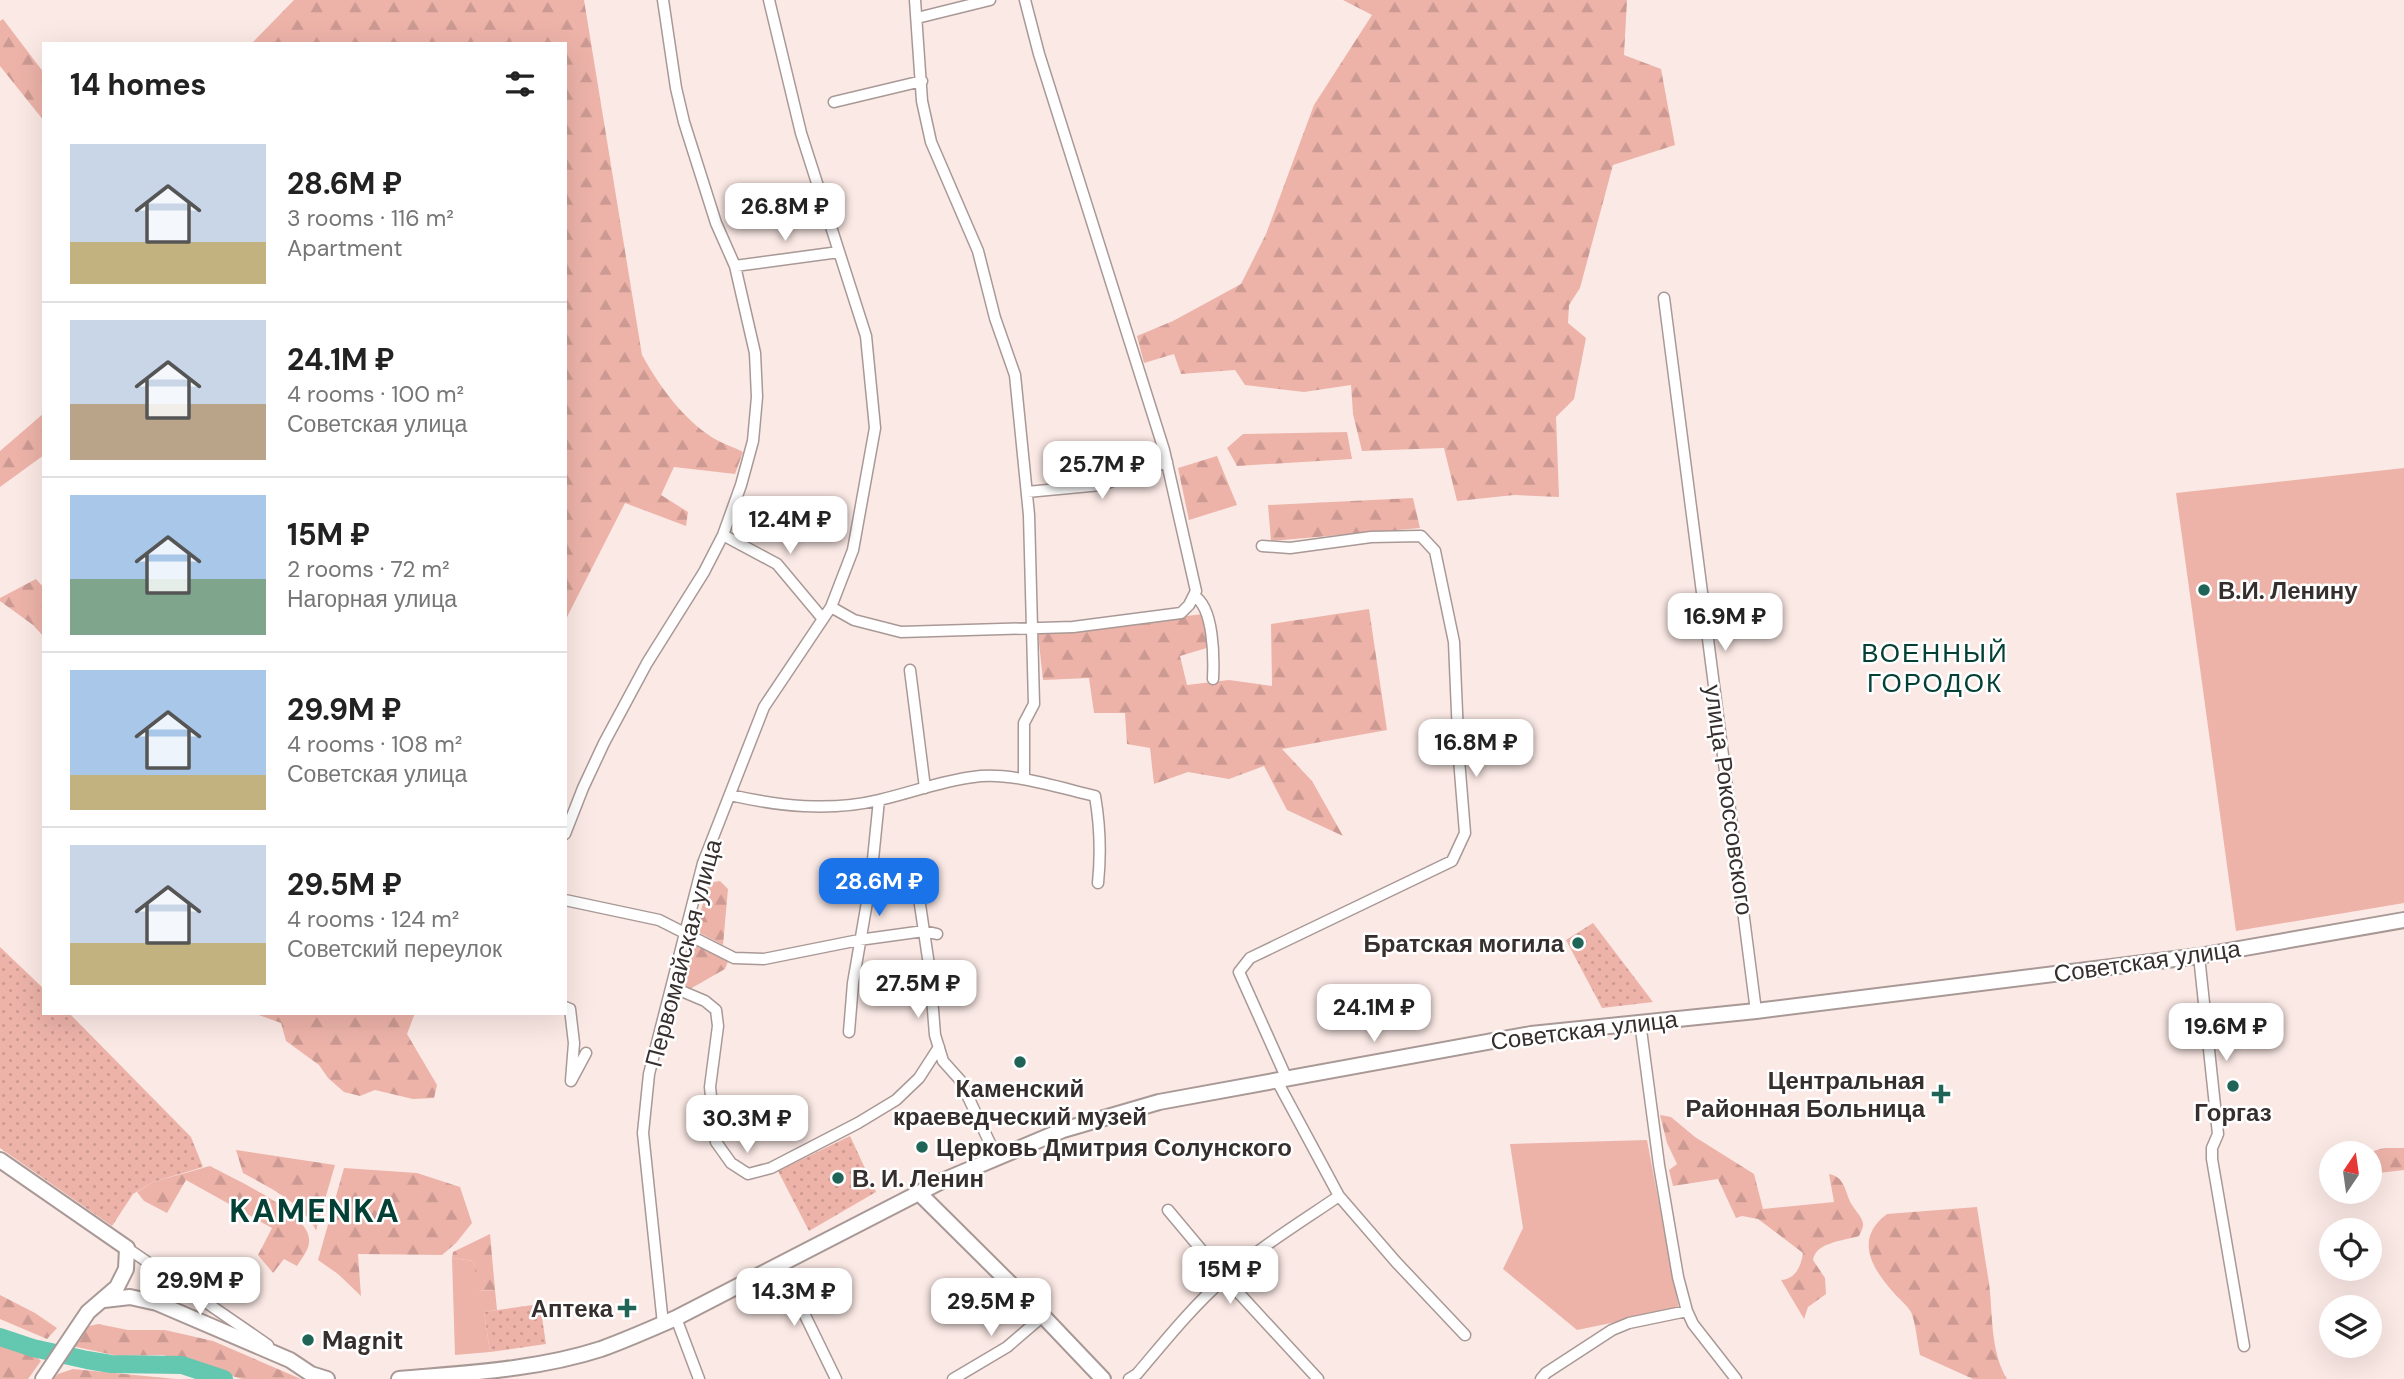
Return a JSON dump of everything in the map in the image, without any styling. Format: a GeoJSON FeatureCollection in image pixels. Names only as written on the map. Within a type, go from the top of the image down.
{"type":"FeatureCollection","features":[{"type":"Feature","properties":{"kind":"main road","name":"Советская улица"},"geometry":{"type":"LineString","coordinates":[[398,1379],[437,1377],[542,1363],[599,1349],[669,1321],[919,1193],[997,1158],[1086,1122],[1159,1102],[1531,1034],[1756,1011],[2199,956],[2404,920]]}},
{"type":"Feature","properties":{"kind":"main road"},"geometry":{"type":"LineString","coordinates":[[0,1160],[127,1248],[126,1269],[117,1287],[88,1312],[44,1378]]}},
{"type":"Feature","properties":{"kind":"main road"},"geometry":{"type":"LineString","coordinates":[[919,1193],[1103,1379]]}},
{"type":"Feature","properties":{"kind":"main road"},"geometry":{"type":"LineString","coordinates":[[104,1300],[130,1297],[157,1303],[290,1360],[311,1374],[327,1379]]}},
{"type":"Feature","properties":{"kind":"street"},"geometry":{"type":"LineString","coordinates":[[567,829],[604,743],[647,663],[704,572],[723,535],[753,441],[757,397],[755,353],[735,266],[716,223],[684,122],[676,88],[663,0]]}},
{"type":"Feature","properties":{"kind":"street","name":"Первомайская улица"},"geometry":{"type":"LineString","coordinates":[[699,1379],[669,1321],[643,1133],[649,1074],[703,863],[764,707],[831,607],[853,550],[875,428],[866,336],[801,133],[769,0]]}},
{"type":"Feature","properties":{"kind":"street"},"geometry":{"type":"LineString","coordinates":[[915,0],[922,101],[931,142],[978,251],[995,318],[1015,375],[1027,492],[1034,704],[1024,723],[1024,779]]}},
{"type":"Feature","properties":{"kind":"street"},"geometry":{"type":"LineString","coordinates":[[917,18],[990,0]]}},
{"type":"Feature","properties":{"kind":"street"},"geometry":{"type":"LineString","coordinates":[[831,607],[854,620],[901,632],[1073,628],[1181,613],[1189,605],[1196,591],[1167,462],[1039,54],[1025,0]]}},
{"type":"Feature","properties":{"kind":"street"},"geometry":{"type":"LineString","coordinates":[[834,102],[922,81]]}},
{"type":"Feature","properties":{"kind":"street"},"geometry":{"type":"LineString","coordinates":[[735,266],[839,252]]}},
{"type":"Feature","properties":{"kind":"street","name":"улица Рокоссовского"},"geometry":{"type":"LineString","coordinates":[[1664,298],[1756,1011]]}},
{"type":"Feature","properties":{"kind":"street"},"geometry":{"type":"LineString","coordinates":[[1027,492],[1101,485],[1167,462]]}},
{"type":"Feature","properties":{"kind":"street"},"geometry":{"type":"LineString","coordinates":[[723,535],[776,564],[823,619]]}},
{"type":"Feature","properties":{"kind":"street"},"geometry":{"type":"LineString","coordinates":[[1262,546],[1290,548],[1371,537],[1421,536],[1435,551],[1454,642],[1465,833],[1452,861],[1250,958],[1239,972],[1281,1078],[1339,1196],[1465,1335]]}},
{"type":"Feature","properties":{"kind":"street"},"geometry":{"type":"LineString","coordinates":[[1194,596],[1199,599],[1210,626],[1214,656],[1213,678]]}},
{"type":"Feature","properties":{"kind":"street"},"geometry":{"type":"LineString","coordinates":[[910,670],[925,788]]}},
{"type":"Feature","properties":{"kind":"street"},"geometry":{"type":"LineString","coordinates":[[730,795],[804,807],[836,807],[879,800],[975,776],[1024,779],[1095,796],[1100,859],[1098,883]]}},
{"type":"Feature","properties":{"kind":"street"},"geometry":{"type":"LineString","coordinates":[[849,1032],[879,800]]}},
{"type":"Feature","properties":{"kind":"street"},"geometry":{"type":"LineString","coordinates":[[927,869],[918,891],[935,1035],[943,1061],[960,1080],[997,1158]]}},
{"type":"Feature","properties":{"kind":"street"},"geometry":{"type":"LineString","coordinates":[[567,900],[659,920],[734,958],[764,959],[859,940],[924,931],[937,934]]}},
{"type":"Feature","properties":{"kind":"street"},"geometry":{"type":"LineString","coordinates":[[2199,956],[2218,1134],[2212,1148],[2212,1159],[2244,1346]]}},
{"type":"Feature","properties":{"kind":"street"},"geometry":{"type":"LineString","coordinates":[[672,987],[705,1001],[716,1010],[718,1026],[710,1087],[716,1142],[731,1163],[748,1174],[771,1168],[896,1100],[919,1078],[939,1047]]}},
{"type":"Feature","properties":{"kind":"street"},"geometry":{"type":"LineString","coordinates":[[567,1008],[570,1009],[574,1043],[571,1081],[586,1053]]}},
{"type":"Feature","properties":{"kind":"street"},"geometry":{"type":"LineString","coordinates":[[1640,1022],[1659,1165],[1678,1277],[1687,1311],[1693,1324],[1736,1379]]}},
{"type":"Feature","properties":{"kind":"street"},"geometry":{"type":"LineString","coordinates":[[1129,1379],[1137,1374],[1181,1321],[1225,1278],[1339,1196]]}},
{"type":"Feature","properties":{"kind":"street"},"geometry":{"type":"LineString","coordinates":[[1168,1210],[1225,1278],[1318,1379]]}},
{"type":"Feature","properties":{"kind":"street"},"geometry":{"type":"LineString","coordinates":[[127,1248],[290,1360]]}},
{"type":"Feature","properties":{"kind":"street"},"geometry":{"type":"LineString","coordinates":[[780,1264],[836,1379]]}},
{"type":"Feature","properties":{"kind":"street"},"geometry":{"type":"LineString","coordinates":[[1541,1379],[1612,1330],[1629,1323],[1687,1311]]}},
{"type":"Feature","properties":{"kind":"street"},"geometry":{"type":"LineString","coordinates":[[953,1379],[1007,1347],[1043,1316]]}},
{"type":"Feature","properties":{"kind":"green space"},"geometry":{"type":"Polygon","coordinates":[[[294,0],[584,0],[642,355],[664,390],[691,421],[713,438],[743,452],[735,474],[674,467],[661,495],[688,512],[686,526],[625,503],[567,617],[567,42],[253,42],[294,0]]]}},
{"type":"Feature","properties":{"kind":"green space"},"geometry":{"type":"Polygon","coordinates":[[[1343,0],[1627,0],[1624,55],[1661,69],[1675,145],[1613,165],[1580,288],[1569,305],[1568,323],[1586,338],[1574,399],[1556,417],[1559,497],[1514,495],[1457,501],[1444,448],[1362,451],[1353,414],[1351,385],[1304,392],[1245,385],[1235,370],[1181,374],[1174,354],[1144,363],[1137,336],[1173,321],[1241,284],[1266,234],[1314,105],[1372,15],[1343,0]]]}},
{"type":"Feature","properties":{"kind":"green space"},"geometry":{"type":"Polygon","coordinates":[[[3,19],[42,70],[42,118],[0,66],[0,21],[3,19]]]}},
{"type":"Feature","properties":{"kind":"green space"},"geometry":{"type":"Polygon","coordinates":[[[42,415],[42,456],[0,487],[0,451],[42,415]]]}},
{"type":"Feature","properties":{"kind":"green space"},"geometry":{"type":"Polygon","coordinates":[[[1347,432],[1352,459],[1237,466],[1227,448],[1243,434],[1347,432]]]}},
{"type":"Feature","properties":{"kind":"green space"},"geometry":{"type":"Polygon","coordinates":[[[1217,456],[1237,505],[1189,520],[1178,468],[1217,456]]]}},
{"type":"Feature","properties":{"kind":"green space"},"geometry":{"type":"Polygon","coordinates":[[[2404,468],[2404,903],[2236,931],[2176,493],[2404,468]]]}},
{"type":"Feature","properties":{"kind":"green space"},"geometry":{"type":"Polygon","coordinates":[[[1413,498],[1420,528],[1271,541],[1268,505],[1413,498]]]}},
{"type":"Feature","properties":{"kind":"green space"},"geometry":{"type":"Polygon","coordinates":[[[36,579],[42,586],[42,635],[0,601],[0,598],[36,579]]]}},
{"type":"Feature","properties":{"kind":"green space"},"geometry":{"type":"Polygon","coordinates":[[[1369,609],[1387,730],[1282,749],[1312,781],[1343,836],[1287,810],[1264,766],[1229,779],[1188,772],[1154,784],[1150,748],[1127,744],[1125,713],[1094,713],[1089,678],[1043,680],[1038,634],[1203,614],[1210,647],[1180,656],[1187,685],[1229,680],[1272,686],[1271,624],[1369,609]]]}},
{"type":"Feature","properties":{"kind":"green space"},"geometry":{"type":"Polygon","coordinates":[[[720,881],[728,889],[723,945],[696,931],[708,883],[720,881]]]}},
{"type":"Feature","properties":{"kind":"green space"},"geometry":{"type":"Polygon","coordinates":[[[1593,923],[1653,1002],[1602,1008],[1566,940],[1593,923]]]}},
{"type":"Feature","properties":{"kind":"green space"},"geometry":{"type":"Polygon","coordinates":[[[691,940],[729,959],[725,969],[690,989],[683,983],[691,940]]]}},
{"type":"Feature","properties":{"kind":"green space"},"geometry":{"type":"Polygon","coordinates":[[[0,947],[42,987],[42,1015],[71,1015],[191,1137],[203,1167],[153,1182],[133,1194],[112,1226],[0,1148],[0,947]]]}},
{"type":"Feature","properties":{"kind":"green space"},"geometry":{"type":"Polygon","coordinates":[[[259,1015],[414,1015],[407,1034],[437,1085],[434,1098],[413,1099],[375,1090],[360,1096],[344,1092],[328,1078],[319,1065],[286,1041],[281,1023],[259,1015]]]}},
{"type":"Feature","properties":{"kind":"green space"},"geometry":{"type":"Polygon","coordinates":[[[1660,1115],[1671,1117],[1695,1137],[1754,1174],[1763,1209],[1834,1202],[1829,1174],[1842,1182],[1862,1220],[1862,1228],[1859,1236],[1831,1243],[1815,1254],[1813,1260],[1825,1278],[1826,1294],[1808,1307],[1804,1319],[1781,1280],[1797,1271],[1803,1253],[1758,1219],[1742,1216],[1736,1218],[1718,1179],[1673,1186],[1669,1170],[1677,1164],[1667,1143],[1660,1115]]]}},
{"type":"Feature","properties":{"kind":"green space"},"geometry":{"type":"Polygon","coordinates":[[[850,1136],[876,1192],[809,1231],[778,1171],[850,1136]]]}},
{"type":"Feature","properties":{"kind":"green space"},"geometry":{"type":"Polygon","coordinates":[[[1647,1140],[1679,1309],[1577,1330],[1503,1269],[1523,1228],[1510,1144],[1647,1140]]]}},
{"type":"Feature","properties":{"kind":"green space"},"geometry":{"type":"Polygon","coordinates":[[[2404,1148],[2404,1170],[2382,1173],[2382,1149],[2404,1148]]]}},
{"type":"Feature","properties":{"kind":"green space"},"geometry":{"type":"Polygon","coordinates":[[[236,1150],[335,1165],[316,1230],[302,1211],[274,1190],[243,1173],[236,1150]]]}},
{"type":"Feature","properties":{"kind":"green space"},"geometry":{"type":"Polygon","coordinates":[[[210,1166],[269,1198],[298,1220],[307,1231],[309,1245],[297,1266],[284,1259],[273,1273],[258,1255],[272,1228],[186,1180],[167,1213],[144,1201],[137,1192],[153,1182],[210,1166]]]}},
{"type":"Feature","properties":{"kind":"green space"},"geometry":{"type":"Polygon","coordinates":[[[344,1168],[417,1173],[460,1187],[472,1223],[442,1255],[358,1254],[361,1296],[338,1274],[318,1260],[344,1168]]]}},
{"type":"Feature","properties":{"kind":"green space"},"geometry":{"type":"Polygon","coordinates":[[[1977,1207],[1995,1344],[2007,1379],[1973,1379],[1920,1355],[1911,1312],[1878,1272],[1869,1252],[1871,1233],[1887,1214],[1977,1207]]]}},
{"type":"Feature","properties":{"kind":"green space"},"geometry":{"type":"Polygon","coordinates":[[[490,1234],[495,1290],[477,1291],[474,1261],[452,1258],[453,1252],[490,1234]]]}},
{"type":"Feature","properties":{"kind":"green space"},"geometry":{"type":"Polygon","coordinates":[[[452,1258],[474,1261],[478,1291],[495,1290],[497,1310],[484,1312],[490,1352],[455,1355],[452,1258]]]}},
{"type":"Feature","properties":{"kind":"green space"},"geometry":{"type":"Polygon","coordinates":[[[0,1295],[57,1328],[47,1339],[0,1319],[0,1295]]]}},
{"type":"Feature","properties":{"kind":"green space"},"geometry":{"type":"Polygon","coordinates":[[[540,1304],[546,1344],[490,1352],[484,1312],[540,1304]]]}},
{"type":"Feature","properties":{"kind":"green space"},"geometry":{"type":"Polygon","coordinates":[[[98,1324],[128,1330],[165,1330],[213,1341],[301,1379],[242,1379],[163,1355],[118,1356],[72,1346],[85,1327],[98,1324]]]}},
{"type":"Feature","properties":{"kind":"green space"},"geometry":{"type":"Polygon","coordinates":[[[0,1345],[32,1352],[41,1361],[28,1379],[0,1379],[0,1345]]]}},
{"type":"Feature","properties":{"kind":"green space"},"geometry":{"type":"Polygon","coordinates":[[[73,1369],[176,1379],[53,1379],[58,1374],[73,1369]]]}},
{"type":"Feature","properties":{"kind":"waterway"},"geometry":{"type":"LineString","coordinates":[[0,1337],[33,1348],[87,1360],[111,1364],[182,1365],[224,1379]]}},
{"type":"Feature","properties":{"kind":"place","name":"В.И. Ленину"},"geometry":{"type":"Point","coordinates":[2204,590]}},
{"type":"Feature","properties":{"kind":"place","name":"Братская могила"},"geometry":{"type":"Point","coordinates":[1578,943]}},
{"type":"Feature","properties":{"kind":"place","name":"Каменский краеведческий музей"},"geometry":{"type":"Point","coordinates":[1020,1062]}},
{"type":"Feature","properties":{"kind":"place","name":"Горгаз"},"geometry":{"type":"Point","coordinates":[2233,1086]}},
{"type":"Feature","properties":{"kind":"place","name":"Центральная Районная Больница"},"geometry":{"type":"Point","coordinates":[1941,1094]}},
{"type":"Feature","properties":{"kind":"place","name":"Церковь Дмитрия Солунского"},"geometry":{"type":"Point","coordinates":[922,1147]}},
{"type":"Feature","properties":{"kind":"place","name":"В. И. Ленин"},"geometry":{"type":"Point","coordinates":[838,1178]}},
{"type":"Feature","properties":{"kind":"place","name":"Аптека"},"geometry":{"type":"Point","coordinates":[627,1308]}},
{"type":"Feature","properties":{"kind":"place","name":"Magnit"},"geometry":{"type":"Point","coordinates":[308,1340]}},
{"type":"Feature","properties":{"kind":"district","name":"ВОЕННЫЙ ГОРОДОК"},"geometry":{"type":"Point","coordinates":[1935,668]}},
{"type":"Feature","properties":{"kind":"district","name":"KAMENKA"},"geometry":{"type":"Point","coordinates":[315,1211]}}]}
